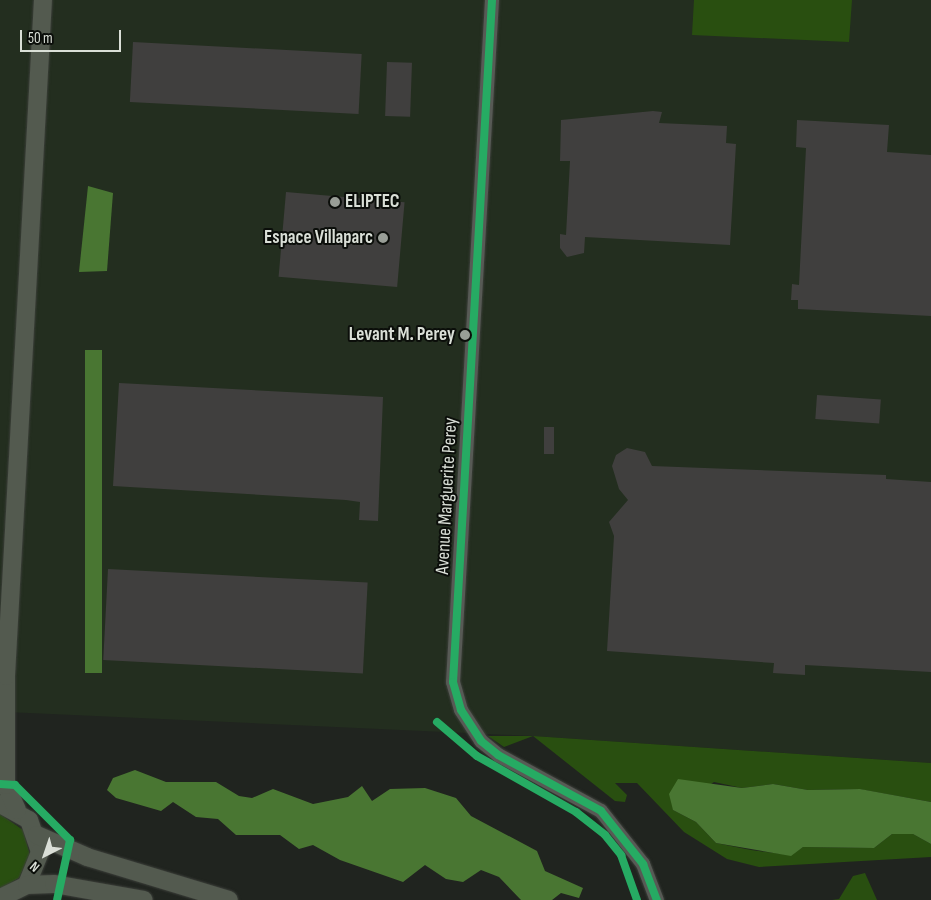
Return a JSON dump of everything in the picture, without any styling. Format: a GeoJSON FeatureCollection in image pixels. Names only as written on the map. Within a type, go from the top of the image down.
{"type":"FeatureCollection","features":[{"type":"Feature","properties":{"kind":"main road"},"geometry":{"type":"LineString","coordinates":[[43,0],[6,676],[6,785],[17,810],[37,835],[87,857],[229,900]]}},
{"type":"Feature","properties":{"kind":"main road"},"geometry":{"type":"LineString","coordinates":[[0,697],[6,676]]}},
{"type":"Feature","properties":{"kind":"main road"},"geometry":{"type":"LineString","coordinates":[[0,804],[17,810]]}},
{"type":"Feature","properties":{"kind":"main road"},"geometry":{"type":"LineString","coordinates":[[19,892],[38,861],[37,835]]}},
{"type":"Feature","properties":{"kind":"main road"},"geometry":{"type":"LineString","coordinates":[[0,898],[54,884],[144,900]]}},
{"type":"Feature","properties":{"kind":"street","name":"Avenue Marguerite Perey"},"geometry":{"type":"LineString","coordinates":[[492,0],[453,682],[461,710],[482,740],[498,755],[601,811],[643,864],[657,900]]}},
{"type":"Feature","properties":{"kind":"shaded area"},"geometry":{"type":"Polygon","coordinates":[[[0,0],[931,0],[931,763],[533,736],[7,712],[0,703],[0,0]]]}},
{"type":"Feature","properties":{"kind":"shaded area"},"geometry":{"type":"Polygon","coordinates":[[[694,0],[852,0],[849,42],[692,35],[694,0]]]}},
{"type":"Feature","properties":{"kind":"shaded area"},"geometry":{"type":"Polygon","coordinates":[[[88,186],[113,193],[107,271],[79,272],[88,186]]]}},
{"type":"Feature","properties":{"kind":"shaded area"},"geometry":{"type":"Polygon","coordinates":[[[85,350],[102,350],[102,673],[85,673],[85,350]]]}},
{"type":"Feature","properties":{"kind":"shaded area"},"geometry":{"type":"Polygon","coordinates":[[[488,736],[533,736],[504,747],[488,736]]]}},
{"type":"Feature","properties":{"kind":"shaded area"},"geometry":{"type":"Polygon","coordinates":[[[533,736],[931,763],[931,802],[859,789],[808,790],[773,784],[742,788],[714,782],[673,810],[696,822],[716,843],[751,850],[791,855],[803,847],[874,848],[892,834],[913,834],[931,844],[931,857],[759,867],[727,859],[684,832],[637,783],[615,783],[627,795],[625,802],[615,801],[533,736]]]}},
{"type":"Feature","properties":{"kind":"shaded area"},"geometry":{"type":"Polygon","coordinates":[[[135,770],[166,782],[216,782],[239,796],[252,798],[273,789],[313,804],[348,797],[362,786],[372,801],[390,789],[425,788],[456,798],[471,816],[537,851],[545,871],[583,888],[579,898],[561,893],[552,900],[521,900],[499,877],[481,870],[463,882],[446,879],[425,865],[403,882],[340,860],[313,845],[299,849],[280,835],[236,835],[218,819],[196,817],[173,802],[161,811],[116,798],[107,790],[113,778],[135,770]]]}},
{"type":"Feature","properties":{"kind":"shaded area"},"geometry":{"type":"Polygon","coordinates":[[[678,779],[742,788],[773,784],[808,790],[860,789],[931,802],[931,844],[913,834],[892,834],[874,848],[803,847],[791,856],[716,843],[696,822],[673,810],[669,794],[678,779]]]}},
{"type":"Feature","properties":{"kind":"shaded area"},"geometry":{"type":"Polygon","coordinates":[[[0,814],[23,830],[30,855],[19,878],[0,889],[0,814]]]}},
{"type":"Feature","properties":{"kind":"shaded area"},"geometry":{"type":"Polygon","coordinates":[[[865,873],[877,900],[832,900],[839,899],[853,876],[865,873]]]}},
{"type":"Feature","properties":{"kind":"building"},"geometry":{"type":"Polygon","coordinates":[[[133,42],[362,54],[359,114],[130,102],[133,42]]]}},
{"type":"Feature","properties":{"kind":"building"},"geometry":{"type":"Polygon","coordinates":[[[387,62],[412,63],[410,117],[385,116],[387,62]]]}},
{"type":"Feature","properties":{"kind":"building"},"geometry":{"type":"Polygon","coordinates":[[[653,111],[662,112],[659,123],[727,126],[726,143],[736,144],[730,245],[585,237],[584,253],[567,257],[560,248],[560,234],[566,235],[570,161],[560,161],[561,120],[653,111]]]}},
{"type":"Feature","properties":{"kind":"building"},"geometry":{"type":"Polygon","coordinates":[[[797,120],[889,125],[887,152],[931,155],[931,316],[798,309],[798,300],[791,300],[792,284],[799,285],[806,148],[796,147],[797,120]]]}},
{"type":"Feature","properties":{"kind":"building","name":"Espace Villaparc"},"geometry":{"type":"Polygon","coordinates":[[[286,192],[405,202],[397,287],[279,277],[286,192]]]}},
{"type":"Feature","properties":{"kind":"building"},"geometry":{"type":"Polygon","coordinates":[[[119,383],[383,397],[378,521],[359,520],[360,502],[346,500],[113,486],[119,383]]]}},
{"type":"Feature","properties":{"kind":"building"},"geometry":{"type":"Polygon","coordinates":[[[817,395],[881,399],[879,423],[815,419],[817,395]]]}},
{"type":"Feature","properties":{"kind":"building"},"geometry":{"type":"Polygon","coordinates":[[[544,427],[554,427],[554,454],[544,454],[544,427]]]}},
{"type":"Feature","properties":{"kind":"building"},"geometry":{"type":"Polygon","coordinates":[[[627,448],[645,452],[652,466],[886,475],[886,479],[931,482],[931,672],[805,665],[805,675],[773,673],[774,663],[607,651],[614,536],[609,522],[628,500],[619,489],[612,466],[616,455],[627,448]]]}},
{"type":"Feature","properties":{"kind":"building"},"geometry":{"type":"Polygon","coordinates":[[[108,569],[368,583],[363,673],[103,660],[108,569]]]}},
{"type":"Feature","properties":{"kind":"cycle path"},"geometry":{"type":"LineString","coordinates":[[492,0],[453,682],[461,710],[481,741],[498,755],[601,811],[643,864],[657,900]]}},
{"type":"Feature","properties":{"kind":"cycle path"},"geometry":{"type":"LineString","coordinates":[[437,722],[477,756],[576,812],[605,835],[621,855],[637,900]]}},
{"type":"Feature","properties":{"kind":"cycle path"},"geometry":{"type":"LineString","coordinates":[[0,784],[15,785],[70,840],[57,900]]}},
{"type":"Feature","properties":{"kind":"place","name":"ELIPTEC"},"geometry":{"type":"Point","coordinates":[335,202]}},
{"type":"Feature","properties":{"kind":"place","name":"Espace Villaparc"},"geometry":{"type":"Point","coordinates":[383,238]}},
{"type":"Feature","properties":{"kind":"place","name":"Levant M. Perey"},"geometry":{"type":"Point","coordinates":[465,335]}}]}
